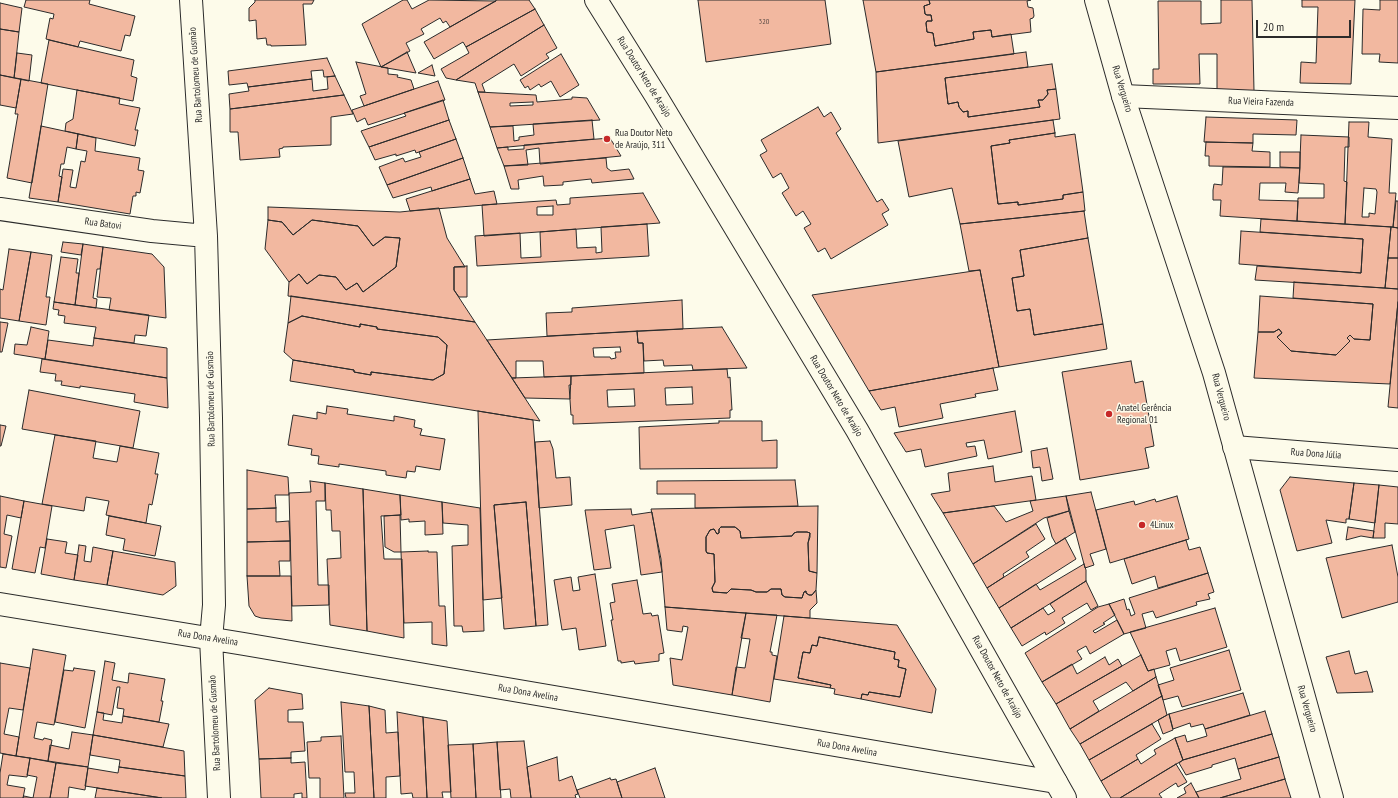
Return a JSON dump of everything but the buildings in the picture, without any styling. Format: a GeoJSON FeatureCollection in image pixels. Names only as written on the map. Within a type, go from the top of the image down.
{"type":"FeatureCollection","features":[{"type":"Feature","properties":{"kind":"street","name":"Rua Bartolomeu de Gusmão"},"geometry":{"type":"LineString","coordinates":[[191,0],[206,236],[214,605],[211,639],[219,798]]}},
{"type":"Feature","properties":{"kind":"street","name":"Rua Doutor Neto de Araújo"},"geometry":{"type":"LineString","coordinates":[[596,0],[656,96],[857,430],[1060,790]]}},
{"type":"Feature","properties":{"kind":"street","name":"Rua Vergueiro"},"geometry":{"type":"LineString","coordinates":[[1096,0],[1123,96],[1214,373],[1332,798]]}},
{"type":"Feature","properties":{"kind":"street","name":"Rua Vieira Fazenda"},"geometry":{"type":"LineString","coordinates":[[1123,96],[1398,108]]}},
{"type":"Feature","properties":{"kind":"street","name":"Rua Batovi"},"geometry":{"type":"LineString","coordinates":[[0,210],[152,231],[206,236]]}},
{"type":"Feature","properties":{"kind":"street","name":"Rua Dona Júlia"},"geometry":{"type":"LineString","coordinates":[[1234,447],[1398,460]]}},
{"type":"Feature","properties":{"kind":"street","name":"Rua Dona Avelina"},"geometry":{"type":"LineString","coordinates":[[0,604],[952,766],[1060,790]]}},
{"type":"Feature","properties":{"kind":"place","name":"Rua Doutor Neto de Araújo, 311"},"geometry":{"type":"Point","coordinates":[607,139]}},
{"type":"Feature","properties":{"kind":"place","name":"Anatel Gerência Regional 01"},"geometry":{"type":"Point","coordinates":[1109,414]}},
{"type":"Feature","properties":{"kind":"place","name":"4Linux"},"geometry":{"type":"Point","coordinates":[1142,525]}}]}
